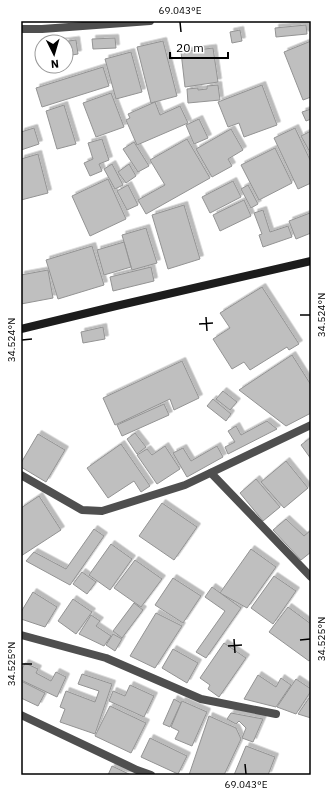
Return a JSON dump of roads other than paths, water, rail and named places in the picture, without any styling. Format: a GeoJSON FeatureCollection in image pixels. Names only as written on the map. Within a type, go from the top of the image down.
{"type":"FeatureCollection","features":[{"type":"Feature","properties":{"kind":"street"},"geometry":{"type":"LineString","coordinates":[[21,29],[42,29],[150,21]]}},
{"type":"Feature","properties":{"kind":"street"},"geometry":{"type":"LineString","coordinates":[[21,329],[311,261]]}},
{"type":"Feature","properties":{"kind":"street"},"geometry":{"type":"LineString","coordinates":[[21,475],[82,510],[102,511],[185,485],[311,425]]}},
{"type":"Feature","properties":{"kind":"street"},"geometry":{"type":"LineString","coordinates":[[211,472],[311,577]]}},
{"type":"Feature","properties":{"kind":"street"},"geometry":{"type":"LineString","coordinates":[[21,635],[106,658],[201,699],[276,714]]}},
{"type":"Feature","properties":{"kind":"street"},"geometry":{"type":"LineString","coordinates":[[21,715],[138,770],[152,775]]}}]}
